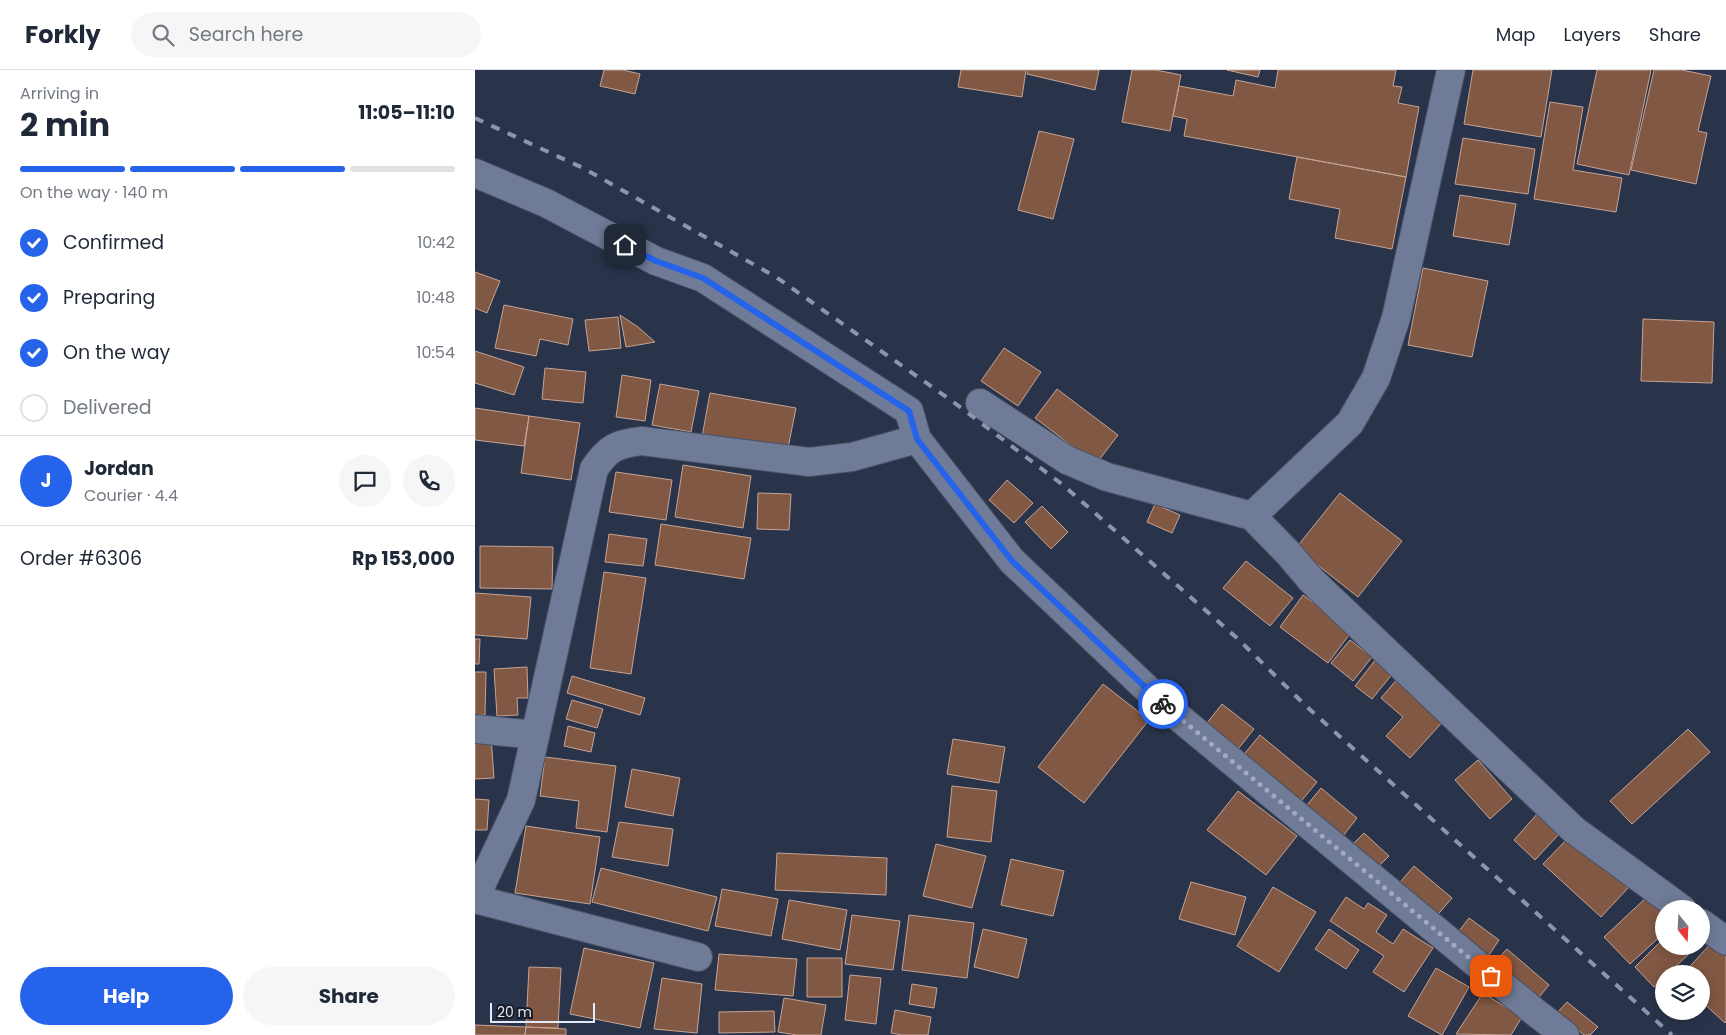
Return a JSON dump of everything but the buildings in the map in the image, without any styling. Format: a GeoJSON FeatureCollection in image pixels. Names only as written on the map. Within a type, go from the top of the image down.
{"type":"FeatureCollection","features":[{"type":"Feature","properties":{"kind":"street"},"geometry":{"type":"LineString","coordinates":[[1252,516],[1349,424],[1376,378],[1396,318],[1451,70]]}},
{"type":"Feature","properties":{"kind":"street"},"geometry":{"type":"LineString","coordinates":[[475,173],[546,203],[656,261],[703,278],[909,411],[917,439],[1012,561],[1165,706],[1565,1035]]}},
{"type":"Feature","properties":{"kind":"street"},"geometry":{"type":"LineString","coordinates":[[980,403],[1067,460],[1123,481],[1252,516],[1311,580],[1574,830],[1670,900]]}},
{"type":"Feature","properties":{"kind":"street"},"geometry":{"type":"LineString","coordinates":[[698,957],[475,898],[521,800],[593,469],[604,454],[615,447],[629,442],[642,441],[809,462],[852,457],[917,439]]}},
{"type":"Feature","properties":{"kind":"street"},"geometry":{"type":"LineString","coordinates":[[475,729],[535,735]]}},
{"type":"Feature","properties":{"kind":"street"},"geometry":{"type":"LineString","coordinates":[[1710,929],[1726,941]]}},
{"type":"Feature","properties":{"kind":"railway"},"geometry":{"type":"LineString","coordinates":[[475,118],[583,168],[776,277],[952,401],[1063,485],[1237,638],[1307,707],[1672,1035]]}},
{"type":"Feature","properties":{"kind":"way so far"},"geometry":{"type":"LineString","coordinates":[[1163,704],[1491,976]]}},
{"type":"Feature","properties":{"kind":"route"},"geometry":{"type":"LineString","coordinates":[[625,245],[656,261],[703,278],[909,411],[917,439],[1012,561],[1163,704]]}}]}
